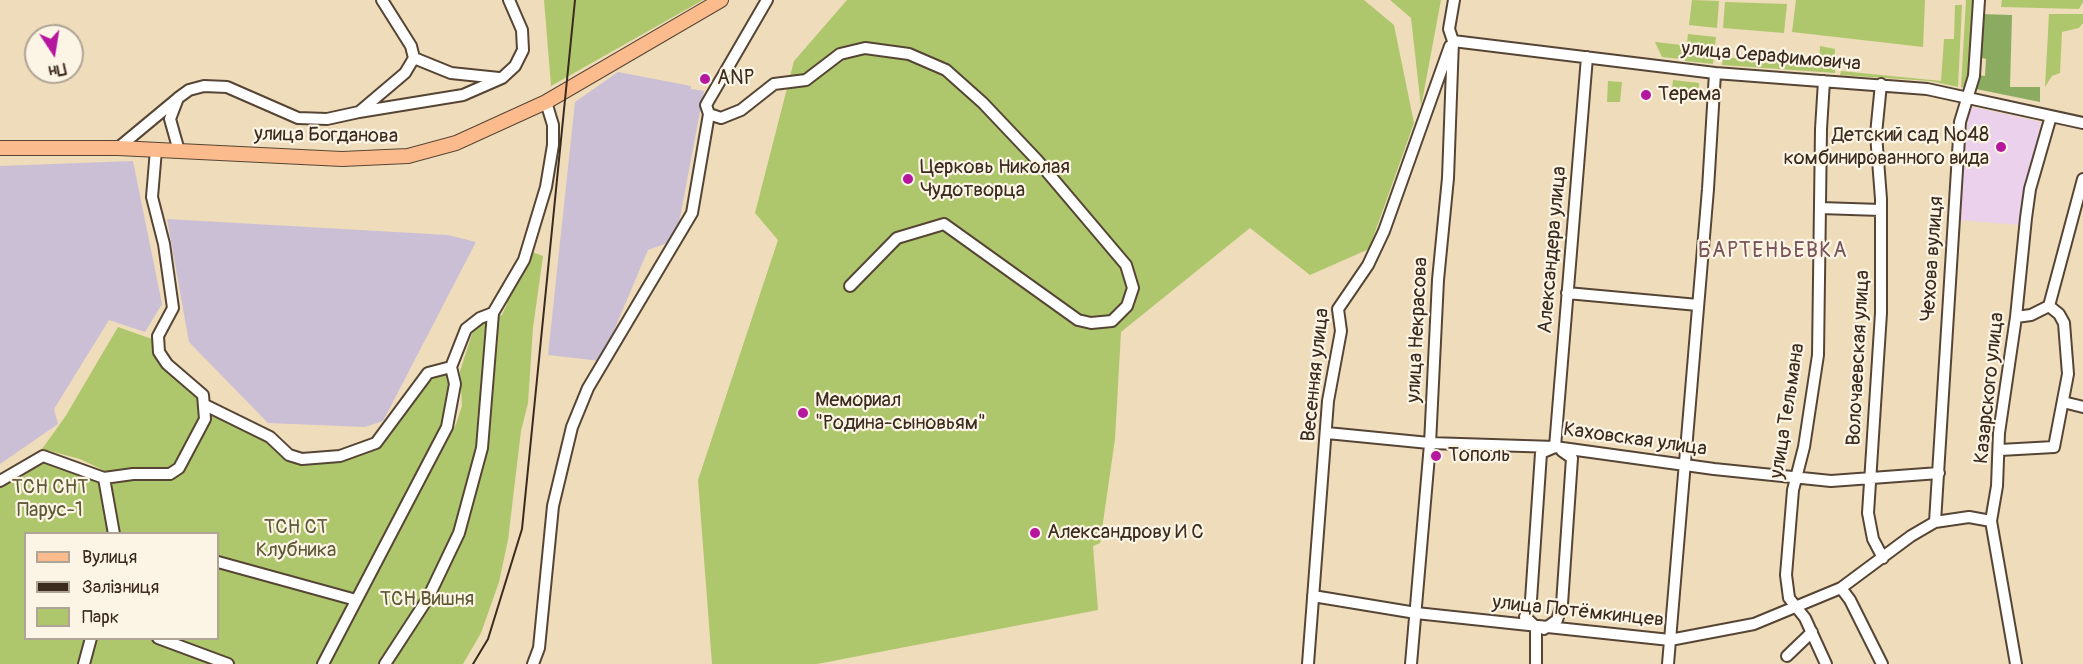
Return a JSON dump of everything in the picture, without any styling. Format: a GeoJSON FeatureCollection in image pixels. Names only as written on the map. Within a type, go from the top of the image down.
{"type":"FeatureCollection","features":[{"type":"Feature","properties":{"kind":"main road","name":"улица Богданова"},"geometry":{"type":"LineString","coordinates":[[0,148],[118,148],[342,159],[408,156],[456,143],[546,102],[721,0]]}},
{"type":"Feature","properties":{"kind":"street"},"geometry":{"type":"LineString","coordinates":[[359,112],[405,73],[414,58],[411,46],[382,0]]}},
{"type":"Feature","properties":{"kind":"street"},"geometry":{"type":"LineString","coordinates":[[118,148],[189,90],[204,86],[227,87],[298,118],[327,119],[464,94],[502,78],[515,66],[523,50],[522,30],[509,0]]}},
{"type":"Feature","properties":{"kind":"street"},"geometry":{"type":"LineString","coordinates":[[533,664],[539,648],[553,506],[572,427],[588,388],[692,213],[709,114],[706,105],[767,0]]}},
{"type":"Feature","properties":{"kind":"street","name":"улица Некрасова"},"geometry":{"type":"LineString","coordinates":[[1411,664],[1429,443],[1438,280],[1448,178],[1453,41],[1449,29],[1454,0]]}},
{"type":"Feature","properties":{"kind":"street","name":"Чехова вулиця"},"geometry":{"type":"LineString","coordinates":[[1935,522],[1960,122],[1974,76],[1979,0]]}},
{"type":"Feature","properties":{"kind":"street","name":"улица Серафимовича"},"geometry":{"type":"LineString","coordinates":[[1453,41],[1714,73],[1927,89],[2083,123]]}},
{"type":"Feature","properties":{"kind":"street","name":"Весенняя улица"},"geometry":{"type":"LineString","coordinates":[[1308,664],[1328,401],[1341,331],[1338,309],[1368,265],[1384,231],[1440,69],[1453,41]]}},
{"type":"Feature","properties":{"kind":"street"},"geometry":{"type":"LineString","coordinates":[[709,114],[722,118],[741,110],[774,84],[806,80],[840,54],[866,48],[909,54],[946,70],[983,103],[1037,160],[1126,265],[1133,288],[1127,306],[1112,321],[1092,323],[1078,320],[944,224],[897,238],[850,286]]}},
{"type":"Feature","properties":{"kind":"street","name":"Александера улица"},"geometry":{"type":"LineString","coordinates":[[1555,447],[1587,57]]}},
{"type":"Feature","properties":{"kind":"street"},"geometry":{"type":"LineString","coordinates":[[414,58],[451,73],[502,78]]}},
{"type":"Feature","properties":{"kind":"street"},"geometry":{"type":"LineString","coordinates":[[1668,664],[1698,305],[1714,73]]}},
{"type":"Feature","properties":{"kind":"street","name":"улица Тельмана"},"geometry":{"type":"LineString","coordinates":[[1824,81],[1818,355],[1804,447],[1796,477],[1786,575],[1788,598],[1806,618],[1826,664]]}},
{"type":"Feature","properties":{"kind":"street","name":"Волочаевская улица"},"geometry":{"type":"LineString","coordinates":[[1881,84],[1876,134],[1881,210],[1881,313],[1868,513],[1873,539],[1883,558]]}},
{"type":"Feature","properties":{"kind":"street"},"geometry":{"type":"LineString","coordinates":[[178,98],[170,119],[179,151]]}},
{"type":"Feature","properties":{"kind":"street"},"geometry":{"type":"LineString","coordinates":[[385,664],[428,597],[459,533],[482,448],[494,313],[524,260],[546,187],[553,125],[546,102]]}},
{"type":"Feature","properties":{"kind":"street","name":"Казарского улица"},"geometry":{"type":"LineString","coordinates":[[2016,664],[1991,521],[1998,486],[2004,388],[2016,317],[2030,189],[2051,116]]}},
{"type":"Feature","properties":{"kind":"street"},"geometry":{"type":"LineString","coordinates":[[0,481],[43,456],[104,478],[133,474],[170,474],[179,468],[206,419],[203,395],[167,364],[159,352],[158,336],[173,308],[164,244],[152,197],[156,150]]}},
{"type":"Feature","properties":{"kind":"street"},"geometry":{"type":"LineString","coordinates":[[2016,317],[2031,315],[2049,306],[2083,179]]}},
{"type":"Feature","properties":{"kind":"street"},"geometry":{"type":"LineString","coordinates":[[1820,208],[1881,210]]}},
{"type":"Feature","properties":{"kind":"street"},"geometry":{"type":"LineString","coordinates":[[1567,293],[1698,305]]}},
{"type":"Feature","properties":{"kind":"street"},"geometry":{"type":"LineString","coordinates":[[2000,450],[2054,447],[2068,374],[2064,324],[2059,314],[2049,306]]}},
{"type":"Feature","properties":{"kind":"street"},"geometry":{"type":"LineString","coordinates":[[323,664],[447,427],[456,384],[451,367],[466,330],[480,318],[494,313]]}},
{"type":"Feature","properties":{"kind":"street"},"geometry":{"type":"LineString","coordinates":[[206,405],[270,437],[289,455],[302,459],[340,456],[376,443],[428,374],[451,367]]}},
{"type":"Feature","properties":{"kind":"street"},"geometry":{"type":"LineString","coordinates":[[2063,402],[2083,407]]}},
{"type":"Feature","properties":{"kind":"street","name":"Каховская улица"},"geometry":{"type":"LineString","coordinates":[[1327,433],[1429,443],[1555,447],[1831,481],[1939,473]]}},
{"type":"Feature","properties":{"kind":"street"},"geometry":{"type":"LineString","coordinates":[[1555,447],[1572,458],[1562,604],[1557,620],[1540,630],[1525,617],[1531,600],[1541,453],[1555,447]]}},
{"type":"Feature","properties":{"kind":"street"},"geometry":{"type":"LineString","coordinates":[[104,478],[114,532]]}},
{"type":"Feature","properties":{"kind":"street","name":"улица Потёмкинцев"},"geometry":{"type":"LineString","coordinates":[[1313,596],[1540,630],[1670,640],[1754,624],[1840,588],[1911,536],[1935,522],[1969,517],[1991,521]]}},
{"type":"Feature","properties":{"kind":"street"},"geometry":{"type":"LineString","coordinates":[[219,562],[356,600]]}},
{"type":"Feature","properties":{"kind":"street"},"geometry":{"type":"LineString","coordinates":[[1840,588],[1850,600],[1882,664]]}},
{"type":"Feature","properties":{"kind":"street"},"geometry":{"type":"LineString","coordinates":[[1536,664],[1540,630]]}},
{"type":"Feature","properties":{"kind":"street"},"geometry":{"type":"LineString","coordinates":[[1787,656],[1812,632]]}},
{"type":"Feature","properties":{"kind":"street"},"geometry":{"type":"LineString","coordinates":[[84,664],[91,640]]}},
{"type":"Feature","properties":{"kind":"street"},"geometry":{"type":"LineString","coordinates":[[161,640],[228,664]]}},
{"type":"Feature","properties":{"kind":"shaded area"},"geometry":{"type":"Polygon","coordinates":[[[618,72],[691,86],[691,89],[704,91],[678,228],[670,242],[648,250],[601,361],[548,355],[575,102],[618,72]]]}},
{"type":"Feature","properties":{"kind":"shaded area","name":"Детский сад №48 комбинированного вида"},"geometry":{"type":"Polygon","coordinates":[[[1969,106],[2041,122],[2019,225],[1959,220],[1969,106]]]}},
{"type":"Feature","properties":{"kind":"shaded area"},"geometry":{"type":"Polygon","coordinates":[[[133,161],[162,304],[145,332],[109,320],[54,409],[58,424],[0,464],[0,166],[133,161]]]}},
{"type":"Feature","properties":{"kind":"shaded area"},"geometry":{"type":"Polygon","coordinates":[[[167,219],[448,235],[476,242],[383,421],[365,427],[268,423],[189,342],[167,219]]]}},
{"type":"Feature","properties":{"kind":"green space"},"geometry":{"type":"Polygon","coordinates":[[[544,0],[703,0],[551,86],[544,0]]]}},
{"type":"Feature","properties":{"kind":"green space"},"geometry":{"type":"Polygon","coordinates":[[[847,0],[1364,0],[1394,25],[1414,123],[1369,249],[1310,275],[1250,228],[1121,332],[1115,439],[1100,543],[1093,546],[1098,610],[817,664],[712,664],[698,480],[778,240],[755,213],[794,61],[847,0]]]}},
{"type":"Feature","properties":{"kind":"green space"},"geometry":{"type":"Polygon","coordinates":[[[1390,0],[1441,0],[1421,107],[1411,18],[1390,0]]]}},
{"type":"Feature","properties":{"kind":"green space"},"geometry":{"type":"Polygon","coordinates":[[[1692,0],[1719,1],[1717,28],[1689,25],[1692,0]]]}},
{"type":"Feature","properties":{"kind":"green space"},"geometry":{"type":"Polygon","coordinates":[[[1796,0],[1925,0],[1923,47],[1792,32],[1796,0]]]}},
{"type":"Feature","properties":{"kind":"green space"},"geometry":{"type":"Polygon","coordinates":[[[1966,0],[1977,0],[1969,89],[1961,87],[1966,0]]]}},
{"type":"Feature","properties":{"kind":"green space"},"geometry":{"type":"Polygon","coordinates":[[[2002,0],[2083,0],[2083,2],[2079,9],[2001,7],[2002,0]]]}},
{"type":"Feature","properties":{"kind":"green space"},"geometry":{"type":"Polygon","coordinates":[[[1725,2],[1787,4],[1784,33],[1723,28],[1725,2]]]}},
{"type":"Feature","properties":{"kind":"green space"},"geometry":{"type":"Polygon","coordinates":[[[1955,5],[1962,5],[1958,87],[1930,81],[1840,75],[1841,71],[1941,81],[1944,39],[1954,39],[1955,5]]]}},
{"type":"Feature","properties":{"kind":"green space"},"geometry":{"type":"Polygon","coordinates":[[[1981,14],[2012,15],[2010,87],[2040,87],[2040,102],[1976,89],[1978,75],[1985,76],[1986,59],[1979,57],[1981,14]]]}},
{"type":"Feature","properties":{"kind":"green space"},"geometry":{"type":"Polygon","coordinates":[[[2049,14],[2083,14],[2083,23],[2079,28],[2062,32],[2060,73],[2052,76],[2045,87],[2049,14]]]}},
{"type":"Feature","properties":{"kind":"green space"},"geometry":{"type":"Polygon","coordinates":[[[1688,34],[1716,37],[1713,64],[1685,61],[1688,34]]]}},
{"type":"Feature","properties":{"kind":"green space"},"geometry":{"type":"Polygon","coordinates":[[[1655,42],[1682,45],[1681,59],[1662,57],[1655,42]]]}},
{"type":"Feature","properties":{"kind":"green space"},"geometry":{"type":"Polygon","coordinates":[[[1820,46],[1835,49],[1835,73],[1722,65],[1723,57],[1819,66],[1820,46]]]}},
{"type":"Feature","properties":{"kind":"green space"},"geometry":{"type":"Polygon","coordinates":[[[1673,80],[1699,83],[1698,95],[1681,93],[1680,99],[1671,98],[1673,80]]]}},
{"type":"Feature","properties":{"kind":"green space"},"geometry":{"type":"Polygon","coordinates":[[[1608,81],[1622,82],[1620,102],[1607,102],[1608,81]]]}},
{"type":"Feature","properties":{"kind":"green space","name":"ТСН Вишня"},"geometry":{"type":"Polygon","coordinates":[[[530,251],[543,256],[533,328],[528,403],[521,431],[508,540],[499,582],[481,633],[463,664],[325,664],[456,424],[462,406],[460,371],[474,328],[488,318],[502,315],[507,304],[507,290],[530,251]]]}},
{"type":"Feature","properties":{"kind":"green space","name":"ТСН СТ Клубника"},"geometry":{"type":"Polygon","coordinates":[[[118,327],[152,339],[154,354],[166,368],[198,395],[300,461],[377,445],[429,377],[447,371],[452,384],[440,437],[320,664],[86,664],[93,640],[219,640],[219,532],[117,532],[110,482],[105,471],[80,459],[42,449],[65,417],[118,327]]]}},
{"type":"Feature","properties":{"kind":"green space","name":"ТСН СНТ Парус-1"},"geometry":{"type":"Polygon","coordinates":[[[45,461],[102,483],[110,532],[24,532],[24,640],[85,640],[81,664],[0,664],[0,486],[45,461]]]}},
{"type":"Feature","properties":{"kind":"railway"},"geometry":{"type":"LineString","coordinates":[[473,664],[488,639],[522,529],[575,0]]}},
{"type":"Feature","properties":{"kind":"place","name":"ANP"},"geometry":{"type":"Point","coordinates":[705,79]}},
{"type":"Feature","properties":{"kind":"place","name":"Терема"},"geometry":{"type":"Point","coordinates":[1646,95]}},
{"type":"Feature","properties":{"kind":"place","name":"Детский сад №48 комбинированного вида"},"geometry":{"type":"Point","coordinates":[2001,147]}},
{"type":"Feature","properties":{"kind":"place","name":"Церковь Николая Чудотворца"},"geometry":{"type":"Point","coordinates":[908,179]}},
{"type":"Feature","properties":{"kind":"place","name":"Мемориал \"Родина-сыновьям\""},"geometry":{"type":"Point","coordinates":[803,413]}},
{"type":"Feature","properties":{"kind":"place","name":"Тополь"},"geometry":{"type":"Point","coordinates":[1436,456]}},
{"type":"Feature","properties":{"kind":"place","name":"Александрову И С"},"geometry":{"type":"Point","coordinates":[1035,533]}},
{"type":"Feature","properties":{"kind":"district","name":"БАРТЕНЬЕВКА"},"geometry":{"type":"Point","coordinates":[1773,252]}}]}
